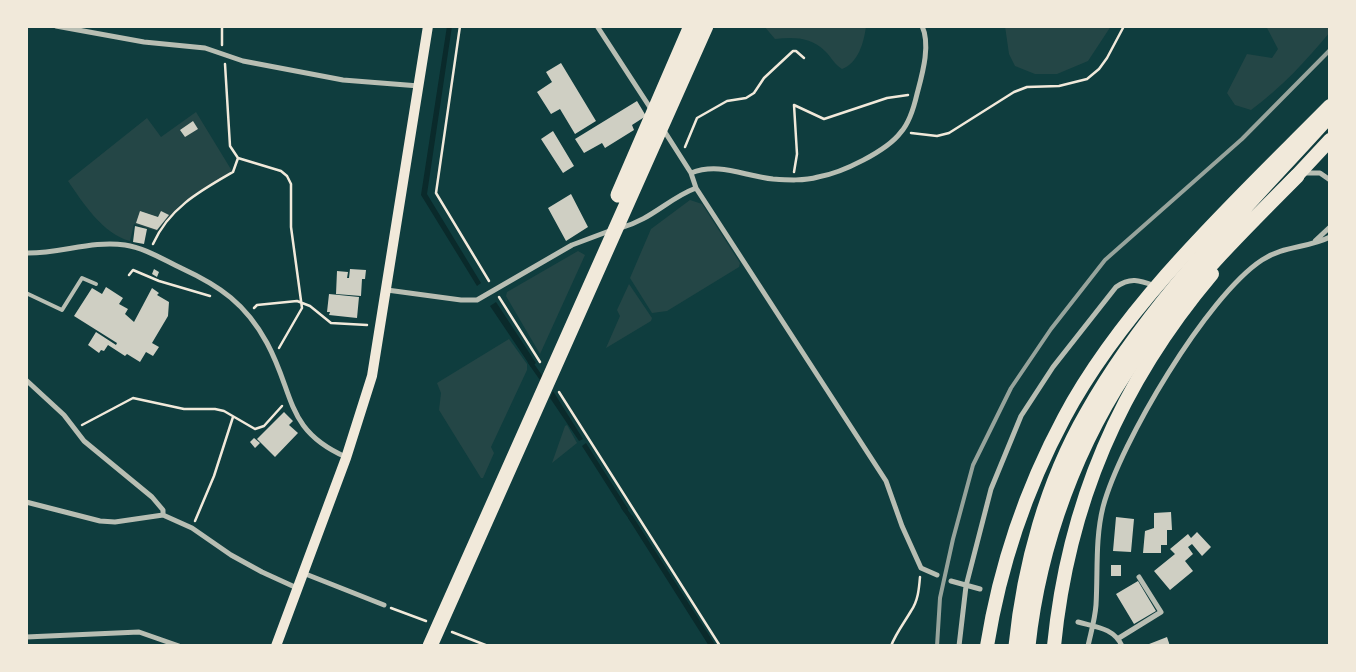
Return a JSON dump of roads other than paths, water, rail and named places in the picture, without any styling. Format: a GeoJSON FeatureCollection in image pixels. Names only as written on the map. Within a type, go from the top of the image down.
{"type":"FeatureCollection","features":[{"type":"Feature","properties":{"kind":"highway"},"geometry":{"type":"LineString","coordinates":[[430,646],[664,106],[691,26]]}},
{"type":"Feature","properties":{"kind":"highway"},"geometry":{"type":"LineString","coordinates":[[419,646],[664,106],[706,26]]}},
{"type":"Feature","properties":{"kind":"highway"},"geometry":{"type":"LineString","coordinates":[[986,646],[1000,582],[1018,523],[1064,417],[1106,353],[1158,286],[1223,214],[1330,106]]}},
{"type":"Feature","properties":{"kind":"highway"},"geometry":{"type":"LineString","coordinates":[[1028,646],[1030,594],[1043,516],[1070,447],[1105,382],[1151,318],[1186,276],[1330,115]]}},
{"type":"Feature","properties":{"kind":"highway"},"geometry":{"type":"LineString","coordinates":[[1016,646],[1030,594],[1067,487],[1089,436],[1115,388],[1136,356],[1195,284],[1330,140]]}},
{"type":"Feature","properties":{"kind":"highway"},"geometry":{"type":"LineString","coordinates":[[1054,646],[1057,610],[1077,518],[1091,474],[1128,394],[1151,356],[1203,285],[1297,176]]}},
{"type":"Feature","properties":{"kind":"main road"},"geometry":{"type":"LineString","coordinates":[[276,646],[346,458],[372,376],[428,26]]}},
{"type":"Feature","properties":{"kind":"street"},"geometry":{"type":"LineString","coordinates":[[56,26],[144,42],[205,48],[243,61],[343,80],[419,86]]}},
{"type":"Feature","properties":{"kind":"street"},"geometry":{"type":"LineString","coordinates":[[597,26],[691,173],[696,188],[886,481],[902,526],[921,568],[937,575]]}},
{"type":"Feature","properties":{"kind":"street"},"geometry":{"type":"LineString","coordinates":[[691,173],[710,168],[770,179],[793,180],[820,177],[835,172],[890,144],[901,133],[908,121],[917,95],[926,39],[922,26]]}},
{"type":"Feature","properties":{"kind":"street"},"geometry":{"type":"LineString","coordinates":[[1297,176],[1313,172],[1320,173],[1330,180]]}},
{"type":"Feature","properties":{"kind":"street"},"geometry":{"type":"LineString","coordinates":[[387,290],[461,300],[477,300],[572,245],[645,219],[684,192],[696,188]]}},
{"type":"Feature","properties":{"kind":"street"},"geometry":{"type":"LineString","coordinates":[[1313,243],[1330,227]]}},
{"type":"Feature","properties":{"kind":"street"},"geometry":{"type":"LineString","coordinates":[[1088,646],[1096,605],[1097,548],[1103,507],[1120,463],[1157,391],[1189,342],[1245,273],[1278,251],[1330,237]]}},
{"type":"Feature","properties":{"kind":"street"},"geometry":{"type":"LineString","coordinates":[[26,253],[115,244],[124,245],[150,252],[220,287],[247,314],[260,331],[274,356],[299,420],[311,437],[325,448],[346,458]]}},
{"type":"Feature","properties":{"kind":"street"},"geometry":{"type":"LineString","coordinates":[[959,646],[966,586],[991,489],[1021,416],[1048,375],[1116,287],[1125,280],[1136,279],[1158,286]]}},
{"type":"Feature","properties":{"kind":"street"},"geometry":{"type":"LineString","coordinates":[[26,380],[64,415],[84,441],[152,496],[163,510],[163,515]]}},
{"type":"Feature","properties":{"kind":"street"},"geometry":{"type":"LineString","coordinates":[[26,502],[100,521],[114,522],[163,515],[192,528],[239,559],[298,589]]}},
{"type":"Feature","properties":{"kind":"street"},"geometry":{"type":"LineString","coordinates":[[304,573],[384,605]]}},
{"type":"Feature","properties":{"kind":"street"},"geometry":{"type":"LineString","coordinates":[[1119,638],[1160,612],[1139,578]]}},
{"type":"Feature","properties":{"kind":"street"},"geometry":{"type":"LineString","coordinates":[[951,581],[980,589]]}},
{"type":"Feature","properties":{"kind":"street"},"geometry":{"type":"LineString","coordinates":[[1078,622],[1110,631],[1119,638],[1122,646]]}},
{"type":"Feature","properties":{"kind":"street"},"geometry":{"type":"LineString","coordinates":[[26,637],[139,632],[178,646]]}},
{"type":"Feature","properties":{"kind":"lane"},"geometry":{"type":"LineString","coordinates":[[26,293],[62,310],[82,278],[96,284]]}},
{"type":"Feature","properties":{"kind":"waterway"},"geometry":{"type":"LineString","coordinates":[[530,362],[544,382]]}},
{"type":"Feature","properties":{"kind":"waterway"},"geometry":{"type":"LineString","coordinates":[[623,507],[633,521]]}},
{"type":"Feature","properties":{"kind":"railway"},"geometry":{"type":"LineString","coordinates":[[937,646],[940,598],[953,539],[973,465],[1011,388],[1051,329],[1105,260],[1242,139],[1330,50]]}}]}
